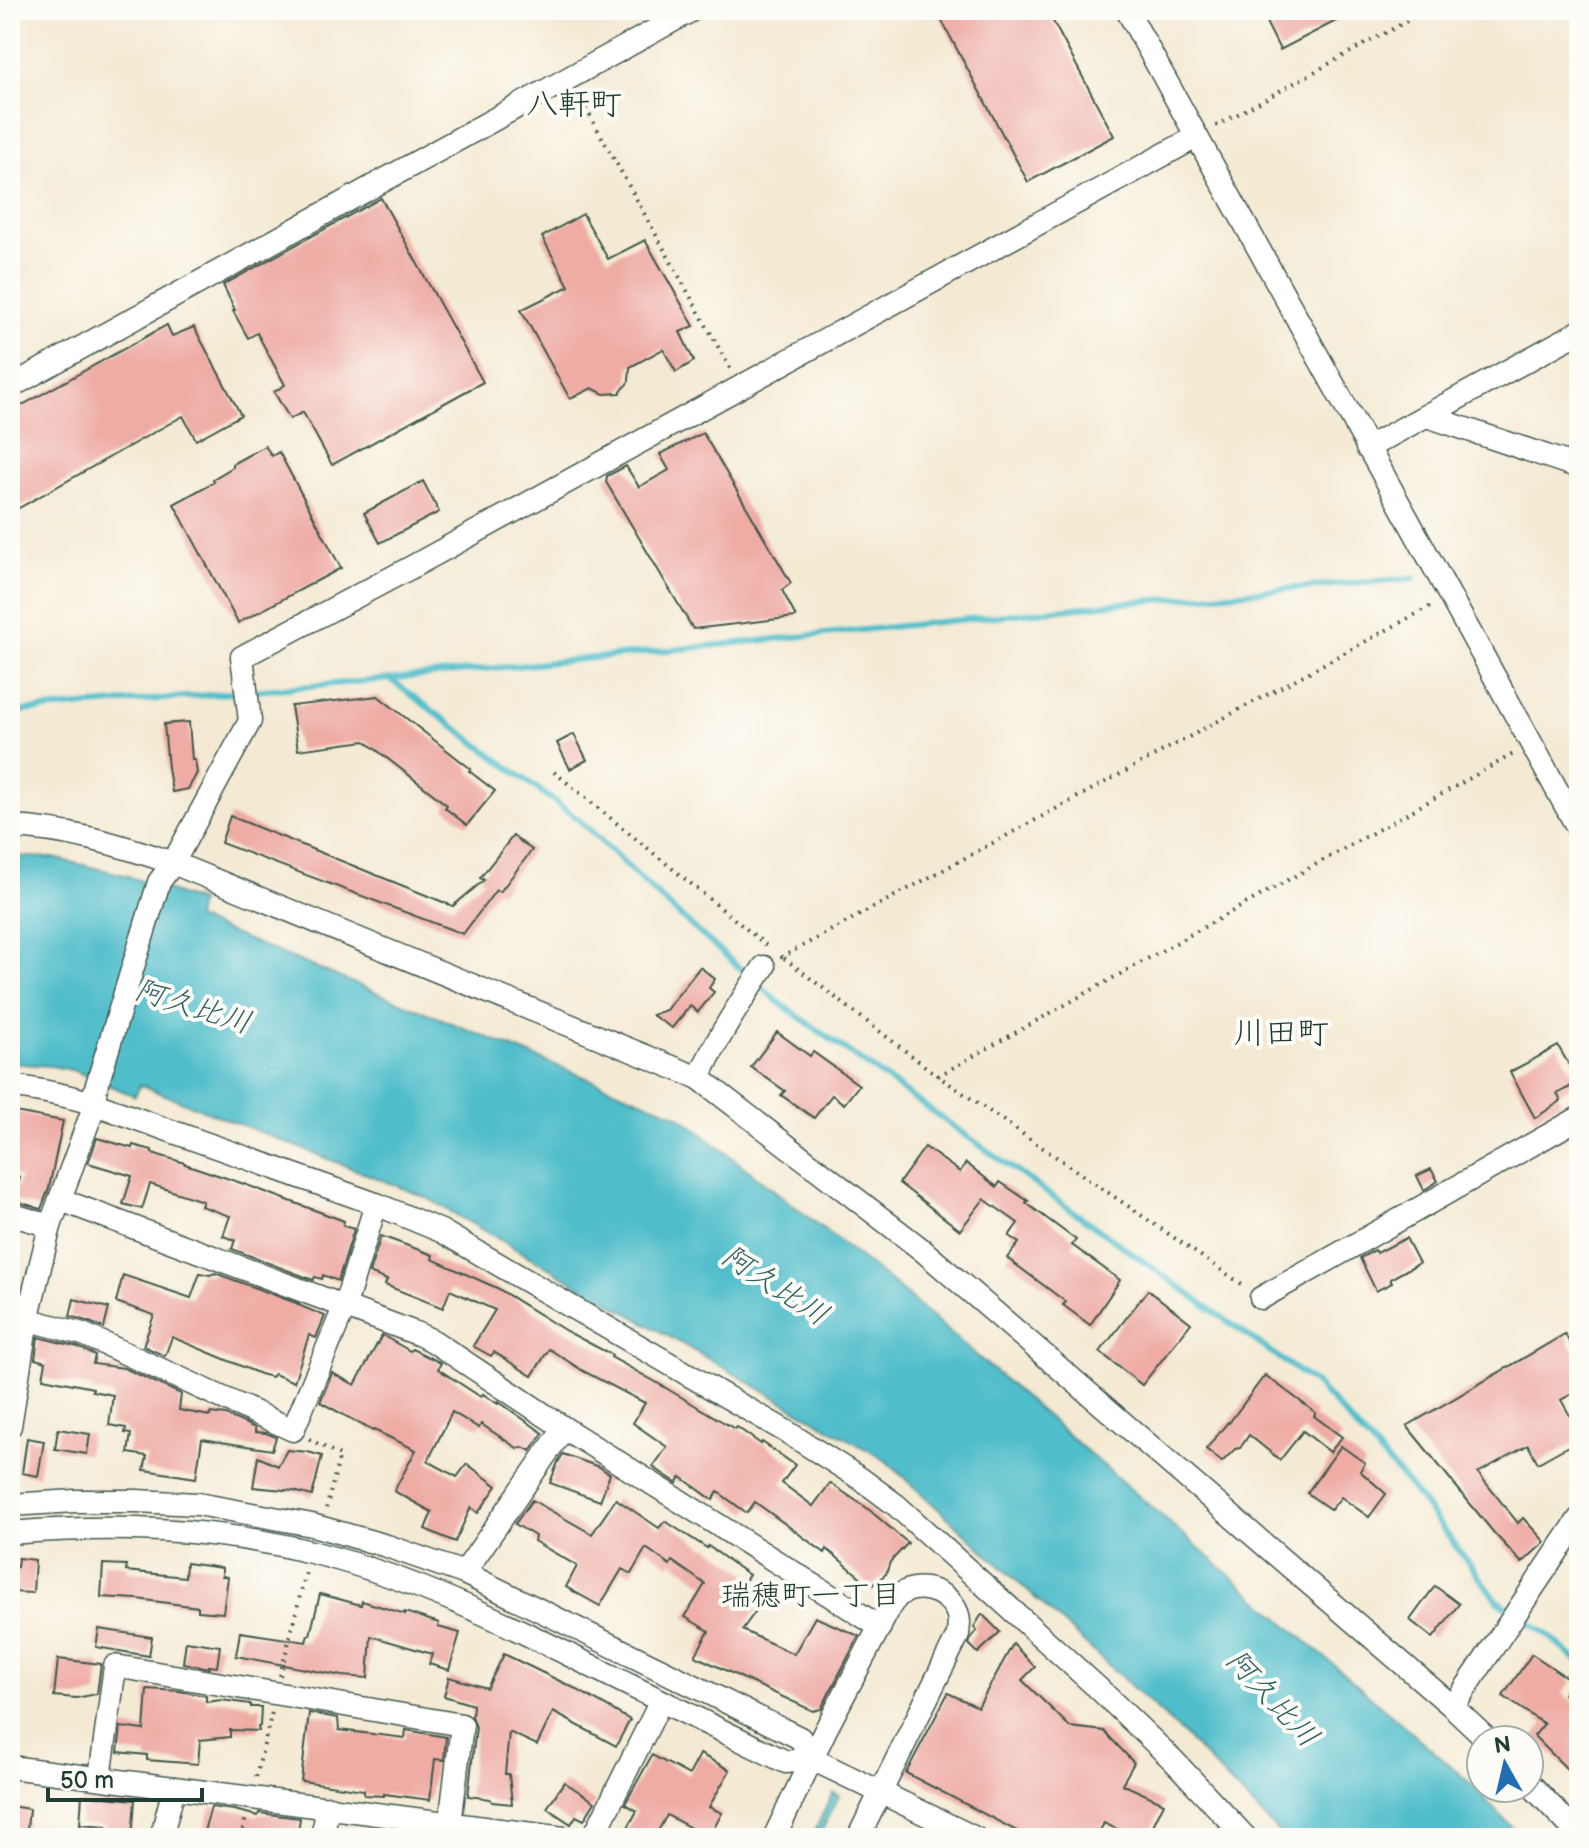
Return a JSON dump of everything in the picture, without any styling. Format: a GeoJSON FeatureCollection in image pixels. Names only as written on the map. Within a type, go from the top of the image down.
{"type":"FeatureCollection","features":[{"type":"Feature","properties":{"kind":"street"},"geometry":{"type":"LineString","coordinates":[[10,387],[692,10]]}},
{"type":"Feature","properties":{"kind":"street"},"geometry":{"type":"LineString","coordinates":[[1127,10],[1579,830]]}},
{"type":"Feature","properties":{"kind":"street"},"geometry":{"type":"LineString","coordinates":[[10,1426],[18,1318],[95,1098],[159,882],[173,863],[250,721],[242,657],[1196,137]]}},
{"type":"Feature","properties":{"kind":"street"},"geometry":{"type":"LineString","coordinates":[[1367,448],[1579,332]]}},
{"type":"Feature","properties":{"kind":"street"},"geometry":{"type":"LineString","coordinates":[[1427,416],[1579,467]]}},
{"type":"Feature","properties":{"kind":"street"},"geometry":{"type":"LineString","coordinates":[[10,827],[94,839],[173,863],[699,1078],[921,1249],[1471,1724]]}},
{"type":"Feature","properties":{"kind":"street"},"geometry":{"type":"LineString","coordinates":[[699,1078],[745,995],[773,962]]}},
{"type":"Feature","properties":{"kind":"street"},"geometry":{"type":"LineString","coordinates":[[10,1086],[95,1098],[441,1231],[824,1456],[896,1505],[1099,1689],[1174,1761],[1246,1838]]}},
{"type":"Feature","properties":{"kind":"street"},"geometry":{"type":"LineString","coordinates":[[1261,1298],[1579,1118]]}},
{"type":"Feature","properties":{"kind":"street"},"geometry":{"type":"LineString","coordinates":[[61,1200],[433,1341],[564,1428],[880,1627]]}},
{"type":"Feature","properties":{"kind":"street"},"geometry":{"type":"LineString","coordinates":[[18,1318],[83,1334],[293,1430],[344,1308],[376,1204]]}},
{"type":"Feature","properties":{"kind":"street"},"geometry":{"type":"LineString","coordinates":[[10,1214],[50,1226]]}},
{"type":"Feature","properties":{"kind":"street"},"geometry":{"type":"LineString","coordinates":[[464,1573],[564,1428]]}},
{"type":"Feature","properties":{"kind":"street"},"geometry":{"type":"LineString","coordinates":[[10,1505],[75,1501],[198,1504],[312,1525],[387,1546],[464,1573],[800,1738],[812,1759]]}},
{"type":"Feature","properties":{"kind":"street"},"geometry":{"type":"LineString","coordinates":[[1453,1707],[1579,1519]]}},
{"type":"Feature","properties":{"kind":"street"},"geometry":{"type":"LineString","coordinates":[[10,1533],[74,1528],[191,1532],[310,1552],[380,1572],[507,1623],[786,1762],[812,1759],[975,1838]]}},
{"type":"Feature","properties":{"kind":"street"},"geometry":{"type":"LineString","coordinates":[[774,1838],[825,1731],[892,1603],[901,1593],[929,1589],[941,1593],[951,1602],[957,1612],[958,1635],[858,1838]]}},
{"type":"Feature","properties":{"kind":"street"},"geometry":{"type":"LineString","coordinates":[[100,1778],[115,1666],[462,1725],[450,1824]]}},
{"type":"Feature","properties":{"kind":"street"},"geometry":{"type":"LineString","coordinates":[[593,1838],[661,1701]]}},
{"type":"Feature","properties":{"kind":"street"},"geometry":{"type":"LineString","coordinates":[[10,1767],[564,1838]]}},
{"type":"Feature","properties":{"kind":"street"},"geometry":{"type":"LineString","coordinates":[[161,1838],[174,1788]]}},
{"type":"Feature","properties":{"kind":"street"},"geometry":{"type":"LineString","coordinates":[[1545,1800],[1579,1835]]}},
{"type":"Feature","properties":{"kind":"street"},"geometry":{"type":"LineString","coordinates":[[321,1838],[329,1807]]}},
{"type":"Feature","properties":{"kind":"path"},"geometry":{"type":"LineString","coordinates":[[1196,137],[1427,10]]}},
{"type":"Feature","properties":{"kind":"path"},"geometry":{"type":"LineString","coordinates":[[572,78],[575,89],[739,386]]}},
{"type":"Feature","properties":{"kind":"path"},"geometry":{"type":"LineString","coordinates":[[773,962],[1450,595]]}},
{"type":"Feature","properties":{"kind":"path"},"geometry":{"type":"LineString","coordinates":[[938,1076],[1531,744]]}},
{"type":"Feature","properties":{"kind":"path"},"geometry":{"type":"LineString","coordinates":[[554,772],[774,952],[773,962]]}},
{"type":"Feature","properties":{"kind":"path"},"geometry":{"type":"LineString","coordinates":[[773,962],[1261,1298]]}},
{"type":"Feature","properties":{"kind":"path"},"geometry":{"type":"LineString","coordinates":[[293,1430],[340,1455],[325,1512]]}},
{"type":"Feature","properties":{"kind":"water","name":"阿久比川"},"geometry":{"type":"Polygon","coordinates":[[[10,856],[53,858],[125,875],[199,902],[196,919],[678,1115],[896,1286],[1465,1779],[1465,1804],[1490,1804],[1522,1838],[1284,1838],[1178,1729],[885,1460],[425,1197],[140,1085],[135,1096],[72,1070],[10,1063],[10,856]]]}},
{"type":"Feature","properties":{"kind":"water"},"geometry":{"type":"Polygon","coordinates":[[[833,1793],[839,1796],[818,1838],[811,1838],[833,1793]]]}},
{"type":"Feature","properties":{"kind":"building"},"geometry":{"type":"Polygon","coordinates":[[[936,10],[1047,10],[1114,136],[1028,182],[936,10]]]}},
{"type":"Feature","properties":{"kind":"building"},"geometry":{"type":"Polygon","coordinates":[[[1260,10],[1357,10],[1280,50],[1260,10]]]}},
{"type":"Feature","properties":{"kind":"building"},"geometry":{"type":"Polygon","coordinates":[[[381,198],[483,382],[332,465],[303,412],[290,419],[274,392],[285,385],[257,333],[248,338],[223,285],[381,198]]]}},
{"type":"Feature","properties":{"kind":"building"},"geometry":{"type":"Polygon","coordinates":[[[583,214],[608,259],[645,240],[694,326],[680,332],[694,361],[676,372],[663,349],[630,367],[629,381],[620,393],[604,394],[592,388],[570,399],[521,310],[569,286],[542,237],[583,214]]]}},
{"type":"Feature","properties":{"kind":"building"},"geometry":{"type":"Polygon","coordinates":[[[167,325],[172,336],[194,327],[241,415],[196,440],[183,416],[10,513],[10,412],[167,325]]]}},
{"type":"Feature","properties":{"kind":"building"},"geometry":{"type":"Polygon","coordinates":[[[703,433],[791,583],[782,590],[796,617],[693,629],[606,482],[607,476],[626,466],[639,487],[669,470],[660,454],[703,433]]]}},
{"type":"Feature","properties":{"kind":"building"},"geometry":{"type":"Polygon","coordinates":[[[265,446],[272,456],[279,452],[341,568],[238,623],[174,504],[214,482],[213,479],[233,467],[232,464],[265,446]]]}},
{"type":"Feature","properties":{"kind":"building"},"geometry":{"type":"Polygon","coordinates":[[[423,481],[439,512],[380,543],[364,513],[423,481]]]}},
{"type":"Feature","properties":{"kind":"building"},"geometry":{"type":"Polygon","coordinates":[[[378,696],[495,791],[467,825],[445,808],[447,805],[365,741],[298,750],[291,706],[378,696]]]}},
{"type":"Feature","properties":{"kind":"building"},"geometry":{"type":"Polygon","coordinates":[[[189,722],[192,760],[195,760],[197,773],[188,789],[172,792],[164,724],[189,722]]]}},
{"type":"Feature","properties":{"kind":"building"},"geometry":{"type":"Polygon","coordinates":[[[574,734],[587,760],[570,769],[557,743],[574,734]]]}},
{"type":"Feature","properties":{"kind":"building"},"geometry":{"type":"Polygon","coordinates":[[[230,816],[453,906],[484,880],[480,878],[513,836],[532,850],[500,892],[496,890],[463,934],[221,843],[230,816]]]}},
{"type":"Feature","properties":{"kind":"building"},"geometry":{"type":"Polygon","coordinates":[[[700,967],[715,979],[709,988],[714,992],[698,1012],[690,1006],[672,1028],[652,1015],[666,1010],[700,967]]]}},
{"type":"Feature","properties":{"kind":"building"},"geometry":{"type":"Polygon","coordinates":[[[777,1032],[810,1056],[813,1052],[859,1085],[844,1104],[832,1095],[814,1118],[781,1095],[785,1091],[751,1067],[777,1032]]]}},
{"type":"Feature","properties":{"kind":"building"},"geometry":{"type":"Polygon","coordinates":[[[1558,1046],[1579,1082],[1557,1094],[1561,1101],[1535,1118],[1510,1072],[1558,1046]]]}},
{"type":"Feature","properties":{"kind":"building"},"geometry":{"type":"Polygon","coordinates":[[[10,1111],[63,1121],[49,1188],[41,1209],[13,1200],[20,1177],[10,1174],[10,1111]]]}},
{"type":"Feature","properties":{"kind":"building"},"geometry":{"type":"Polygon","coordinates":[[[97,1138],[152,1150],[152,1153],[344,1221],[343,1226],[354,1229],[338,1281],[323,1275],[322,1279],[315,1277],[313,1280],[232,1249],[235,1240],[223,1236],[230,1216],[201,1206],[203,1201],[150,1184],[142,1209],[123,1204],[132,1176],[88,1163],[97,1138]]]}},
{"type":"Feature","properties":{"kind":"building"},"geometry":{"type":"Polygon","coordinates":[[[925,1147],[960,1172],[966,1163],[997,1187],[1000,1182],[1028,1201],[1026,1203],[1076,1240],[1072,1245],[1120,1280],[1090,1325],[1063,1305],[1066,1302],[1007,1258],[1019,1243],[1009,1236],[1018,1223],[984,1199],[960,1230],[899,1183],[925,1147]]]}},
{"type":"Feature","properties":{"kind":"building"},"geometry":{"type":"Polygon","coordinates":[[[1431,1169],[1438,1181],[1424,1190],[1417,1176],[1431,1169]]]}},
{"type":"Feature","properties":{"kind":"building"},"geometry":{"type":"Polygon","coordinates":[[[381,1236],[433,1255],[432,1259],[497,1288],[566,1331],[762,1442],[795,1465],[782,1483],[813,1506],[830,1483],[867,1508],[908,1543],[890,1562],[886,1574],[871,1586],[827,1549],[825,1553],[755,1502],[747,1513],[718,1492],[713,1500],[681,1477],[677,1483],[653,1467],[667,1447],[633,1423],[645,1403],[583,1371],[549,1349],[532,1376],[494,1352],[491,1356],[473,1346],[495,1310],[450,1290],[443,1308],[385,1285],[387,1280],[369,1273],[381,1236]]]}},
{"type":"Feature","properties":{"kind":"building"},"geometry":{"type":"Polygon","coordinates":[[[1406,1238],[1419,1263],[1390,1279],[1392,1283],[1376,1291],[1360,1258],[1406,1238]]]}},
{"type":"Feature","properties":{"kind":"building"},"geometry":{"type":"Polygon","coordinates":[[[200,1273],[215,1273],[325,1316],[316,1338],[309,1335],[294,1382],[274,1374],[271,1377],[260,1374],[172,1337],[165,1356],[143,1346],[154,1315],[116,1302],[123,1275],[191,1298],[200,1273]]]}},
{"type":"Feature","properties":{"kind":"building"},"geometry":{"type":"Polygon","coordinates":[[[1148,1290],[1191,1323],[1142,1385],[1100,1352],[1148,1290]]]}},
{"type":"Feature","properties":{"kind":"building"},"geometry":{"type":"Polygon","coordinates":[[[74,1299],[109,1308],[104,1328],[70,1316],[74,1299]]]}},
{"type":"Feature","properties":{"kind":"building"},"geometry":{"type":"Polygon","coordinates":[[[1565,1334],[1579,1360],[1579,1390],[1561,1400],[1579,1431],[1579,1440],[1538,1463],[1528,1445],[1478,1473],[1518,1523],[1523,1518],[1545,1542],[1522,1563],[1407,1426],[1565,1334]]]}},
{"type":"Feature","properties":{"kind":"building"},"geometry":{"type":"Polygon","coordinates":[[[382,1335],[410,1351],[412,1349],[441,1363],[438,1369],[481,1397],[483,1394],[499,1402],[543,1433],[531,1451],[517,1448],[481,1424],[479,1428],[452,1412],[428,1461],[457,1477],[467,1464],[497,1486],[478,1513],[471,1507],[455,1542],[425,1529],[432,1512],[394,1491],[416,1450],[320,1402],[332,1373],[355,1385],[382,1335]]]}},
{"type":"Feature","properties":{"kind":"building"},"geometry":{"type":"Polygon","coordinates":[[[38,1337],[78,1347],[95,1355],[93,1364],[124,1368],[181,1394],[179,1410],[210,1416],[211,1413],[226,1415],[255,1428],[255,1432],[276,1437],[272,1450],[202,1439],[196,1478],[144,1470],[147,1456],[128,1453],[131,1434],[125,1433],[126,1428],[109,1425],[113,1395],[43,1378],[46,1362],[35,1359],[38,1337]]]}},
{"type":"Feature","properties":{"kind":"building"},"geometry":{"type":"Polygon","coordinates":[[[1265,1375],[1342,1437],[1330,1452],[1303,1431],[1280,1460],[1249,1435],[1240,1448],[1222,1462],[1206,1449],[1265,1375]]]}},
{"type":"Feature","properties":{"kind":"building"},"geometry":{"type":"Polygon","coordinates":[[[58,1429],[90,1434],[87,1454],[55,1449],[58,1429]]]}},
{"type":"Feature","properties":{"kind":"building"},"geometry":{"type":"Polygon","coordinates":[[[27,1438],[44,1441],[38,1476],[22,1473],[27,1438]]]}},
{"type":"Feature","properties":{"kind":"building"},"geometry":{"type":"Polygon","coordinates":[[[1341,1446],[1365,1463],[1360,1471],[1386,1494],[1369,1517],[1341,1497],[1331,1510],[1307,1493],[1341,1446]]]}},
{"type":"Feature","properties":{"kind":"building"},"geometry":{"type":"Polygon","coordinates":[[[287,1450],[322,1456],[312,1496],[253,1487],[258,1457],[278,1466],[287,1450]]]}},
{"type":"Feature","properties":{"kind":"building"},"geometry":{"type":"Polygon","coordinates":[[[563,1454],[610,1474],[600,1501],[550,1483],[563,1454]]]}},
{"type":"Feature","properties":{"kind":"building"},"geometry":{"type":"Polygon","coordinates":[[[616,1499],[659,1528],[665,1521],[749,1575],[744,1582],[763,1595],[755,1606],[758,1608],[742,1630],[794,1654],[815,1617],[859,1636],[821,1709],[813,1711],[695,1656],[709,1631],[685,1617],[705,1584],[672,1561],[670,1565],[646,1548],[631,1574],[622,1569],[600,1606],[566,1587],[577,1566],[534,1541],[535,1536],[515,1524],[532,1500],[592,1534],[616,1499]]]}},
{"type":"Feature","properties":{"kind":"building"},"geometry":{"type":"Polygon","coordinates":[[[18,1558],[35,1560],[33,1593],[10,1592],[10,1566],[17,1567],[18,1558]]]}},
{"type":"Feature","properties":{"kind":"building"},"geometry":{"type":"Polygon","coordinates":[[[186,1563],[222,1568],[222,1576],[228,1577],[223,1613],[137,1599],[101,1597],[103,1564],[127,1565],[126,1571],[185,1577],[186,1563]]]}},
{"type":"Feature","properties":{"kind":"building"},"geometry":{"type":"Polygon","coordinates":[[[1435,1586],[1459,1604],[1433,1638],[1410,1620],[1435,1586]]]}},
{"type":"Feature","properties":{"kind":"building"},"geometry":{"type":"Polygon","coordinates":[[[320,1594],[405,1612],[460,1633],[449,1670],[429,1664],[432,1654],[371,1636],[368,1678],[236,1656],[240,1632],[306,1642],[320,1594]]]}},
{"type":"Feature","properties":{"kind":"building"},"geometry":{"type":"Polygon","coordinates":[[[982,1614],[1000,1632],[978,1653],[969,1644],[982,1614]]]}},
{"type":"Feature","properties":{"kind":"building"},"geometry":{"type":"Polygon","coordinates":[[[99,1629],[152,1637],[149,1656],[96,1647],[99,1629]]]}},
{"type":"Feature","properties":{"kind":"building"},"geometry":{"type":"Polygon","coordinates":[[[186,1641],[220,1646],[217,1667],[183,1663],[186,1641]]]}},
{"type":"Feature","properties":{"kind":"building"},"geometry":{"type":"Polygon","coordinates":[[[1013,1644],[1035,1667],[1022,1680],[1070,1727],[1104,1731],[1134,1763],[1122,1784],[1164,1803],[1147,1838],[1136,1838],[1104,1823],[1096,1838],[1030,1838],[906,1773],[948,1693],[978,1707],[1013,1644]]]}},
{"type":"Feature","properties":{"kind":"building"},"geometry":{"type":"Polygon","coordinates":[[[504,1654],[630,1720],[616,1746],[553,1712],[537,1745],[509,1732],[505,1774],[509,1774],[512,1804],[468,1796],[476,1727],[472,1716],[473,1705],[444,1696],[449,1677],[487,1688],[504,1654]]]}},
{"type":"Feature","properties":{"kind":"building"},"geometry":{"type":"Polygon","coordinates":[[[1532,1654],[1572,1681],[1563,1694],[1579,1706],[1579,1781],[1545,1747],[1545,1724],[1503,1696],[1532,1654]]]}},
{"type":"Feature","properties":{"kind":"building"},"geometry":{"type":"Polygon","coordinates":[[[58,1659],[101,1664],[97,1694],[76,1698],[54,1696],[58,1659]]]}},
{"type":"Feature","properties":{"kind":"building"},"geometry":{"type":"Polygon","coordinates":[[[147,1689],[206,1696],[206,1702],[221,1700],[261,1707],[259,1731],[230,1730],[230,1737],[200,1740],[198,1764],[147,1760],[147,1755],[118,1752],[121,1727],[144,1730],[147,1689]]]}},
{"type":"Feature","properties":{"kind":"building"},"geometry":{"type":"Polygon","coordinates":[[[309,1713],[338,1718],[339,1730],[405,1738],[406,1730],[446,1737],[444,1760],[435,1759],[430,1800],[384,1794],[364,1795],[364,1790],[301,1781],[309,1713]]]}},
{"type":"Feature","properties":{"kind":"building"},"geometry":{"type":"Polygon","coordinates":[[[700,1754],[730,1770],[709,1807],[722,1813],[709,1838],[667,1815],[654,1838],[622,1838],[637,1811],[625,1804],[652,1755],[689,1775],[700,1754]]]}},
{"type":"Feature","properties":{"kind":"building"},"geometry":{"type":"Polygon","coordinates":[[[564,1782],[595,1802],[584,1820],[576,1816],[571,1824],[547,1808],[564,1782]]]}},
{"type":"Feature","properties":{"kind":"building"},"geometry":{"type":"Polygon","coordinates":[[[82,1795],[135,1800],[132,1838],[106,1832],[106,1826],[80,1824],[82,1795]]]}},
{"type":"Feature","properties":{"kind":"building"},"geometry":{"type":"Polygon","coordinates":[[[10,1806],[29,1809],[26,1838],[10,1838],[10,1806]]]}},
{"type":"Feature","properties":{"kind":"building"},"geometry":{"type":"Polygon","coordinates":[[[211,1807],[258,1816],[259,1813],[300,1818],[297,1838],[202,1838],[211,1807]]]}},
{"type":"Feature","properties":{"kind":"waterway"},"geometry":{"type":"LineString","coordinates":[[391,679],[1132,602],[1414,578]]}},
{"type":"Feature","properties":{"kind":"waterway"},"geometry":{"type":"LineString","coordinates":[[253,691],[390,679],[578,819],[672,909],[781,1004],[1316,1384],[1409,1485],[1497,1600],[1549,1636],[1579,1662]]}},
{"type":"Feature","properties":{"kind":"waterway"},"geometry":{"type":"LineString","coordinates":[[10,712],[242,692]]}},
{"type":"Feature","properties":{"kind":"district","name":"八軒町"},"geometry":{"type":"Point","coordinates":[574,104]}},
{"type":"Feature","properties":{"kind":"district","name":"川田町"},"geometry":{"type":"Point","coordinates":[1281,1033]}},
{"type":"Feature","properties":{"kind":"district","name":"瑞穂町一丁目"},"geometry":{"type":"Point","coordinates":[811,1596]}}]}
